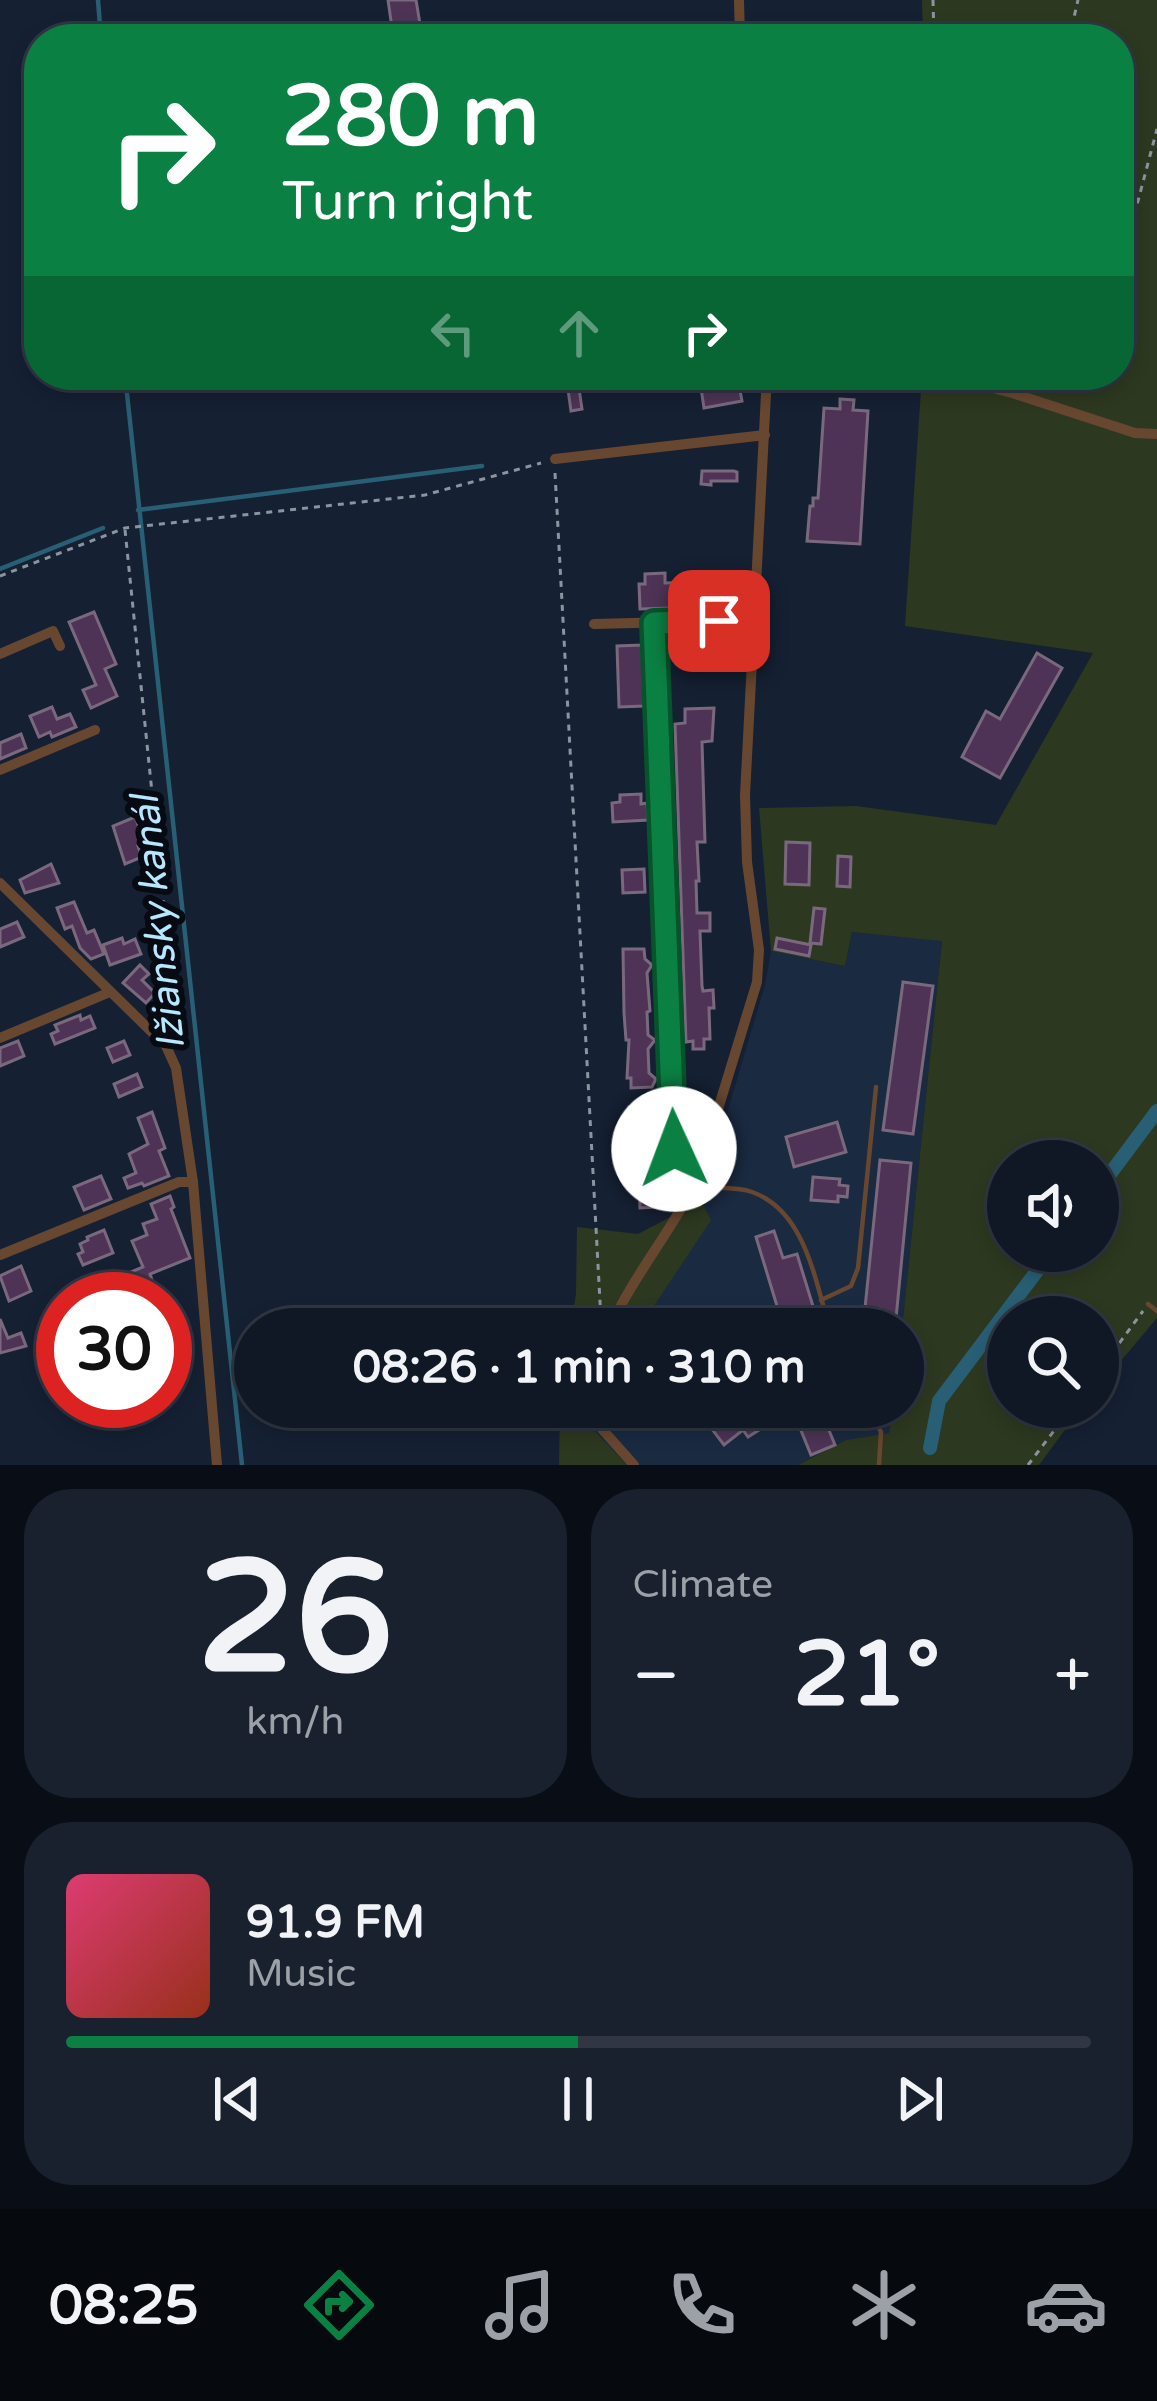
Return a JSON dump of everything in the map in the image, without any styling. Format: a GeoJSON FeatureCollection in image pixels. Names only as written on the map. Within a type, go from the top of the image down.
{"type":"FeatureCollection","features":[{"type":"Feature","properties":{"kind":"street"},"geometry":{"type":"LineString","coordinates":[[617,1308],[695,1184],[757,982],[759,950],[747,862],[745,795],[766,390]]}},
{"type":"Feature","properties":{"kind":"street"},"geometry":{"type":"LineString","coordinates":[[1000,390],[1135,434],[1157,434]]}},
{"type":"Feature","properties":{"kind":"street"},"geometry":{"type":"LineString","coordinates":[[555,459],[765,435]]}},
{"type":"Feature","properties":{"kind":"street"},"geometry":{"type":"LineString","coordinates":[[593,624],[752,620]]}},
{"type":"Feature","properties":{"kind":"street"},"geometry":{"type":"LineString","coordinates":[[654,623],[674,1149],[701,1166]]}},
{"type":"Feature","properties":{"kind":"street"},"geometry":{"type":"LineString","coordinates":[[0,654],[53,631],[60,646]]}},
{"type":"Feature","properties":{"kind":"street"},"geometry":{"type":"LineString","coordinates":[[0,770],[94,730]]}},
{"type":"Feature","properties":{"kind":"street"},"geometry":{"type":"LineString","coordinates":[[0,883],[6,897],[166,1046],[176,1068],[193,1182],[217,1465]]}},
{"type":"Feature","properties":{"kind":"street"},"geometry":{"type":"LineString","coordinates":[[0,1037],[110,992]]}},
{"type":"Feature","properties":{"kind":"street"},"geometry":{"type":"LineString","coordinates":[[0,1255],[179,1182],[193,1182]]}},
{"type":"Feature","properties":{"kind":"street"},"geometry":{"type":"LineString","coordinates":[[602,1428],[634,1465]]}},
{"type":"Feature","properties":{"kind":"lane"},"geometry":{"type":"LineString","coordinates":[[821,1300],[851,1286],[858,1268],[876,1087]]}},
{"type":"Feature","properties":{"kind":"lane"},"geometry":{"type":"LineString","coordinates":[[695,1184],[753,1192],[776,1206],[797,1230],[823,1308]]}},
{"type":"Feature","properties":{"kind":"lane"},"geometry":{"type":"LineString","coordinates":[[1148,1304],[1157,1311]]}},
{"type":"Feature","properties":{"kind":"lane"},"geometry":{"type":"LineString","coordinates":[[878,1428],[879,1465]]}},
{"type":"Feature","properties":{"kind":"path"},"geometry":{"type":"LineString","coordinates":[[1134,216],[1157,128]]}},
{"type":"Feature","properties":{"kind":"path"},"geometry":{"type":"LineString","coordinates":[[0,576],[125,528],[424,495],[555,459],[604,1308]]}},
{"type":"Feature","properties":{"kind":"path"},"geometry":{"type":"LineString","coordinates":[[125,528],[176,1026],[166,1046]]}},
{"type":"Feature","properties":{"kind":"path"},"geometry":{"type":"LineString","coordinates":[[1119,1343],[1148,1304]]}},
{"type":"Feature","properties":{"kind":"path"},"geometry":{"type":"LineString","coordinates":[[1028,1465],[1056,1428]]}},
{"type":"Feature","properties":{"kind":"shaded area"},"geometry":{"type":"Polygon","coordinates":[[[852,932],[942,940],[904,1308],[653,1308],[710,1220],[701,1201],[771,951],[845,966],[852,932]]]}},
{"type":"Feature","properties":{"kind":"shaded area"},"geometry":{"type":"Polygon","coordinates":[[[591,1428],[891,1428],[890,1433],[846,1440],[798,1465],[627,1465],[591,1428]]]}},
{"type":"Feature","properties":{"kind":"green space"},"geometry":{"type":"Polygon","coordinates":[[[922,0],[1157,0],[1157,1318],[1119,1363],[1119,1296],[987,1296],[987,1428],[1066,1428],[1039,1465],[798,1465],[846,1440],[889,1433],[890,1428],[924,1428],[924,1308],[904,1308],[942,941],[852,932],[845,966],[771,951],[759,808],[856,806],[996,825],[1093,653],[905,626],[921,390],[1134,390],[1134,24],[923,24],[922,0]]]}},
{"type":"Feature","properties":{"kind":"green space"},"geometry":{"type":"Polygon","coordinates":[[[701,1201],[711,1220],[653,1308],[574,1308],[577,1227],[638,1234],[701,1201]]]}},
{"type":"Feature","properties":{"kind":"green space"},"geometry":{"type":"Polygon","coordinates":[[[560,1428],[592,1428],[627,1465],[559,1465],[560,1428]]]}},
{"type":"Feature","properties":{"kind":"building"},"geometry":{"type":"Polygon","coordinates":[[[388,0],[416,0],[420,24],[391,24],[388,0]]]}},
{"type":"Feature","properties":{"kind":"building"},"geometry":{"type":"Polygon","coordinates":[[[568,390],[579,390],[582,409],[571,411],[568,390]]]}},
{"type":"Feature","properties":{"kind":"building"},"geometry":{"type":"Polygon","coordinates":[[[701,390],[740,390],[742,401],[704,408],[701,390]]]}},
{"type":"Feature","properties":{"kind":"building"},"geometry":{"type":"Polygon","coordinates":[[[840,399],[854,400],[853,410],[868,411],[860,544],[807,541],[810,506],[818,498],[824,408],[840,409],[840,399]]]}},
{"type":"Feature","properties":{"kind":"building"},"geometry":{"type":"Polygon","coordinates":[[[702,471],[734,471],[737,481],[701,484],[702,471]]]}},
{"type":"Feature","properties":{"kind":"building"},"geometry":{"type":"Polygon","coordinates":[[[665,573],[665,583],[700,582],[700,607],[640,609],[639,584],[645,584],[645,574],[665,573]]]}},
{"type":"Feature","properties":{"kind":"building"},"geometry":{"type":"Polygon","coordinates":[[[94,612],[116,664],[105,669],[117,696],[91,708],[83,690],[96,685],[69,622],[94,612]]]}},
{"type":"Feature","properties":{"kind":"building"},"geometry":{"type":"Polygon","coordinates":[[[642,645],[644,706],[619,707],[617,646],[642,645]]]}},
{"type":"Feature","properties":{"kind":"building"},"geometry":{"type":"Polygon","coordinates":[[[1037,653],[1062,668],[1000,778],[962,757],[986,711],[1000,719],[1037,653]]]}},
{"type":"Feature","properties":{"kind":"building"},"geometry":{"type":"Polygon","coordinates":[[[52,707],[57,719],[70,714],[76,727],[39,737],[30,716],[52,707]]]}},
{"type":"Feature","properties":{"kind":"building"},"geometry":{"type":"Polygon","coordinates":[[[714,708],[712,741],[702,742],[705,842],[697,842],[696,881],[697,913],[710,913],[710,931],[700,931],[702,986],[703,991],[713,990],[714,1008],[709,1008],[710,1039],[704,1039],[704,1049],[693,1049],[693,1041],[686,1042],[675,724],[685,723],[685,709],[714,708]]]}},
{"type":"Feature","properties":{"kind":"building"},"geometry":{"type":"Polygon","coordinates":[[[21,734],[26,748],[0,759],[0,743],[21,734]]]}},
{"type":"Feature","properties":{"kind":"building"},"geometry":{"type":"Polygon","coordinates":[[[641,794],[648,820],[613,822],[612,803],[620,802],[620,795],[641,794]]]}},
{"type":"Feature","properties":{"kind":"building"},"geometry":{"type":"Polygon","coordinates":[[[135,817],[145,843],[138,846],[142,857],[125,864],[113,826],[135,817]]]}},
{"type":"Feature","properties":{"kind":"building"},"geometry":{"type":"Polygon","coordinates":[[[786,842],[810,843],[809,885],[785,884],[786,842]]]}},
{"type":"Feature","properties":{"kind":"building"},"geometry":{"type":"Polygon","coordinates":[[[838,856],[851,857],[850,887],[837,886],[838,856]]]}},
{"type":"Feature","properties":{"kind":"building"},"geometry":{"type":"Polygon","coordinates":[[[51,864],[59,883],[25,893],[20,880],[51,864]]]}},
{"type":"Feature","properties":{"kind":"building"},"geometry":{"type":"Polygon","coordinates":[[[644,869],[645,892],[623,893],[622,870],[644,869]]]}},
{"type":"Feature","properties":{"kind":"building"},"geometry":{"type":"Polygon","coordinates":[[[74,902],[87,933],[94,930],[104,954],[91,959],[80,948],[72,926],[65,929],[57,908],[74,902]]]}},
{"type":"Feature","properties":{"kind":"building"},"geometry":{"type":"Polygon","coordinates":[[[814,908],[825,909],[821,944],[810,943],[814,908]]]}},
{"type":"Feature","properties":{"kind":"building"},"geometry":{"type":"Polygon","coordinates":[[[17,922],[24,937],[0,947],[0,929],[17,922]]]}},
{"type":"Feature","properties":{"kind":"building"},"geometry":{"type":"Polygon","coordinates":[[[122,938],[124,944],[135,939],[141,954],[110,965],[103,945],[122,938]]]}},
{"type":"Feature","properties":{"kind":"building"},"geometry":{"type":"Polygon","coordinates":[[[777,938],[811,945],[809,956],[775,949],[777,938]]]}},
{"type":"Feature","properties":{"kind":"building"},"geometry":{"type":"Polygon","coordinates":[[[623,949],[644,949],[652,965],[647,973],[647,1012],[648,1035],[655,1040],[648,1049],[649,1073],[656,1079],[652,1087],[631,1088],[631,1078],[627,1078],[623,949]]]}},
{"type":"Feature","properties":{"kind":"building"},"geometry":{"type":"Polygon","coordinates":[[[140,965],[149,974],[142,980],[155,993],[146,1003],[123,983],[140,965]]]}},
{"type":"Feature","properties":{"kind":"building"},"geometry":{"type":"Polygon","coordinates":[[[903,982],[933,986],[913,1134],[883,1130],[903,982]]]}},
{"type":"Feature","properties":{"kind":"building"},"geometry":{"type":"Polygon","coordinates":[[[80,1015],[81,1020],[90,1016],[95,1028],[55,1044],[51,1034],[58,1031],[55,1025],[80,1015]]]}},
{"type":"Feature","properties":{"kind":"building"},"geometry":{"type":"Polygon","coordinates":[[[18,1041],[24,1056],[0,1066],[0,1048],[18,1041]]]}},
{"type":"Feature","properties":{"kind":"building"},"geometry":{"type":"Polygon","coordinates":[[[124,1041],[130,1055],[113,1062],[107,1048],[124,1041]]]}},
{"type":"Feature","properties":{"kind":"building"},"geometry":{"type":"Polygon","coordinates":[[[137,1074],[142,1087],[119,1097],[114,1084],[137,1074]]]}},
{"type":"Feature","properties":{"kind":"building"},"geometry":{"type":"Polygon","coordinates":[[[652,1106],[653,1125],[629,1126],[629,1107],[652,1106]]]}},
{"type":"Feature","properties":{"kind":"building"},"geometry":{"type":"Polygon","coordinates":[[[152,1112],[169,1176],[128,1188],[124,1178],[136,1173],[129,1154],[148,1144],[138,1118],[152,1112]]]}},
{"type":"Feature","properties":{"kind":"building"},"geometry":{"type":"Polygon","coordinates":[[[837,1122],[846,1152],[794,1167],[786,1137],[837,1122]]]}},
{"type":"Feature","properties":{"kind":"building"},"geometry":{"type":"Polygon","coordinates":[[[880,1160],[911,1163],[897,1308],[865,1308],[880,1160]]]}},
{"type":"Feature","properties":{"kind":"building"},"geometry":{"type":"Polygon","coordinates":[[[101,1176],[111,1199],[84,1210],[74,1187],[101,1176]]]}},
{"type":"Feature","properties":{"kind":"building"},"geometry":{"type":"Polygon","coordinates":[[[658,1176],[657,1207],[640,1208],[639,1177],[658,1176]]]}},
{"type":"Feature","properties":{"kind":"building"},"geometry":{"type":"Polygon","coordinates":[[[813,1177],[840,1179],[839,1185],[848,1186],[847,1197],[838,1196],[838,1202],[811,1200],[813,1177]]]}},
{"type":"Feature","properties":{"kind":"building"},"geometry":{"type":"Polygon","coordinates":[[[170,1196],[190,1258],[155,1272],[131,1272],[143,1267],[132,1241],[147,1235],[143,1224],[157,1219],[151,1204],[170,1196]]]}},
{"type":"Feature","properties":{"kind":"building"},"geometry":{"type":"Polygon","coordinates":[[[104,1230],[113,1253],[83,1265],[80,1244],[104,1230]]]}},
{"type":"Feature","properties":{"kind":"building"},"geometry":{"type":"Polygon","coordinates":[[[774,1231],[783,1258],[797,1254],[814,1308],[778,1308],[756,1237],[774,1231]]]}},
{"type":"Feature","properties":{"kind":"building"},"geometry":{"type":"Polygon","coordinates":[[[21,1266],[31,1291],[9,1301],[0,1276],[21,1266]]]}},
{"type":"Feature","properties":{"kind":"building"},"geometry":{"type":"Polygon","coordinates":[[[0,1319],[8,1338],[21,1333],[26,1346],[0,1353],[0,1319]]]}},
{"type":"Feature","properties":{"kind":"building"},"geometry":{"type":"Polygon","coordinates":[[[711,1428],[759,1430],[748,1437],[743,1430],[724,1445],[711,1428]]]}},
{"type":"Feature","properties":{"kind":"building"},"geometry":{"type":"Polygon","coordinates":[[[800,1428],[828,1428],[835,1445],[811,1455],[800,1428]]]}},
{"type":"Feature","properties":{"kind":"waterway","name":"Ižiansky kanál"},"geometry":{"type":"LineString","coordinates":[[98,0],[100,24]]}},
{"type":"Feature","properties":{"kind":"waterway","name":"Ižiansky kanál"},"geometry":{"type":"LineString","coordinates":[[127,390],[242,1465]]}},
{"type":"Feature","properties":{"kind":"waterway"},"geometry":{"type":"LineString","coordinates":[[138,510],[482,466]]}},
{"type":"Feature","properties":{"kind":"waterway"},"geometry":{"type":"LineString","coordinates":[[0,569],[103,528]]}},
{"type":"Feature","properties":{"kind":"waterway"},"geometry":{"type":"LineString","coordinates":[[1119,1162],[1157,1111]]}},
{"type":"Feature","properties":{"kind":"waterway"},"geometry":{"type":"LineString","coordinates":[[930,1448],[939,1401],[1036,1272]]}},
{"type":"Feature","properties":{"kind":"route"},"geometry":{"type":"LineString","coordinates":[[674,1149],[654,623],[719,621]]}}]}
